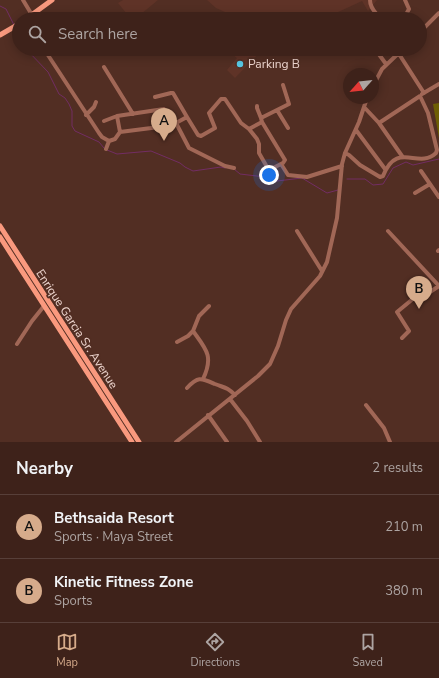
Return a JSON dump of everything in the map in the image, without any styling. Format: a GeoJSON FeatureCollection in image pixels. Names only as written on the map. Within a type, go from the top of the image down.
{"type":"FeatureCollection","features":[{"type":"Feature","properties":{"kind":"main road"},"geometry":{"type":"LineString","coordinates":[[36,12],[52,0]]}},
{"type":"Feature","properties":{"kind":"main road"},"geometry":{"type":"LineString","coordinates":[[0,35],[12,28]]}},
{"type":"Feature","properties":{"kind":"main road","name":"Enrique Garcia Sr. Avenue"},"geometry":{"type":"LineString","coordinates":[[0,226],[34,284],[44,306],[132,442]]}},
{"type":"Feature","properties":{"kind":"main road","name":"Enrique Garcia Sr. Avenue"},"geometry":{"type":"LineString","coordinates":[[0,237],[34,284],[139,442]]}},
{"type":"Feature","properties":{"kind":"street"},"geometry":{"type":"LineString","coordinates":[[23,0],[30,12]]}},
{"type":"Feature","properties":{"kind":"street"},"geometry":{"type":"LineString","coordinates":[[370,0],[371,8],[375,12]]}},
{"type":"Feature","properties":{"kind":"street"},"geometry":{"type":"LineString","coordinates":[[405,0],[409,10],[408,12]]}},
{"type":"Feature","properties":{"kind":"street"},"geometry":{"type":"LineString","coordinates":[[427,25],[439,13]]}},
{"type":"Feature","properties":{"kind":"street"},"geometry":{"type":"LineString","coordinates":[[48,56],[86,115],[102,137],[109,141],[115,139],[120,132],[175,123],[187,117]]}},
{"type":"Feature","properties":{"kind":"street"},"geometry":{"type":"LineString","coordinates":[[380,56],[386,64]]}},
{"type":"Feature","properties":{"kind":"street"},"geometry":{"type":"LineString","coordinates":[[379,75],[386,64],[396,56]]}},
{"type":"Feature","properties":{"kind":"street"},"geometry":{"type":"LineString","coordinates":[[345,153],[350,155],[360,165],[380,177],[383,176],[385,169],[396,158],[402,156],[422,158],[432,156],[436,153],[437,150],[422,94],[400,56]]}},
{"type":"Feature","properties":{"kind":"street"},"geometry":{"type":"LineString","coordinates":[[104,67],[133,114]]}},
{"type":"Feature","properties":{"kind":"street"},"geometry":{"type":"LineString","coordinates":[[379,123],[422,94],[437,88],[439,84]]}},
{"type":"Feature","properties":{"kind":"street"},"geometry":{"type":"LineString","coordinates":[[249,129],[277,110],[289,104],[283,85]]}},
{"type":"Feature","properties":{"kind":"street"},"geometry":{"type":"LineString","coordinates":[[155,98],[174,93],[198,135],[201,136],[215,128],[209,113],[221,99],[225,98],[241,123],[249,129],[257,139],[259,144],[259,153],[267,167],[274,168],[285,161],[285,158],[262,120],[257,106]]}},
{"type":"Feature","properties":{"kind":"street"},"geometry":{"type":"LineString","coordinates":[[86,115],[94,107],[96,102]]}},
{"type":"Feature","properties":{"kind":"street"},"geometry":{"type":"LineString","coordinates":[[176,442],[258,376],[270,364],[291,309],[316,281],[327,262],[337,218],[342,166],[345,153],[356,130],[365,104]]}},
{"type":"Feature","properties":{"kind":"street"},"geometry":{"type":"LineString","coordinates":[[364,107],[379,123],[402,156]]}},
{"type":"Feature","properties":{"kind":"street"},"geometry":{"type":"LineString","coordinates":[[104,121],[116,116],[164,109],[175,123],[189,148],[225,166],[234,168]]}},
{"type":"Feature","properties":{"kind":"street"},"geometry":{"type":"LineString","coordinates":[[277,110],[288,128]]}},
{"type":"Feature","properties":{"kind":"street"},"geometry":{"type":"LineString","coordinates":[[116,116],[120,132]]}},
{"type":"Feature","properties":{"kind":"street"},"geometry":{"type":"LineString","coordinates":[[356,130],[385,169]]}},
{"type":"Feature","properties":{"kind":"street"},"geometry":{"type":"LineString","coordinates":[[106,149],[109,141]]}},
{"type":"Feature","properties":{"kind":"street"},"geometry":{"type":"LineString","coordinates":[[281,164],[288,175],[307,177],[342,166]]}},
{"type":"Feature","properties":{"kind":"street"},"geometry":{"type":"LineString","coordinates":[[421,171],[439,197]]}},
{"type":"Feature","properties":{"kind":"street"},"geometry":{"type":"LineString","coordinates":[[415,193],[430,184]]}},
{"type":"Feature","properties":{"kind":"street"},"geometry":{"type":"LineString","coordinates":[[297,231],[322,271]]}},
{"type":"Feature","properties":{"kind":"street"},"geometry":{"type":"LineString","coordinates":[[388,231],[439,286],[421,298],[414,298],[397,312],[409,331],[402,338]]}},
{"type":"Feature","properties":{"kind":"street"},"geometry":{"type":"LineString","coordinates":[[17,344],[44,306]]}},
{"type":"Feature","properties":{"kind":"street"},"geometry":{"type":"LineString","coordinates":[[176,342],[188,336],[193,331],[199,316],[209,306]]}},
{"type":"Feature","properties":{"kind":"street"},"geometry":{"type":"LineString","coordinates":[[193,331],[207,350],[207,371],[203,378]]}},
{"type":"Feature","properties":{"kind":"street"},"geometry":{"type":"LineString","coordinates":[[187,388],[192,382],[203,378],[228,387],[235,395]]}},
{"type":"Feature","properties":{"kind":"street"},"geometry":{"type":"LineString","coordinates":[[230,399],[247,421],[260,442]]}},
{"type":"Feature","properties":{"kind":"street"},"geometry":{"type":"LineString","coordinates":[[366,405],[384,428],[390,442]]}},
{"type":"Feature","properties":{"kind":"street"},"geometry":{"type":"LineString","coordinates":[[208,415],[227,442]]}},
{"type":"Feature","properties":{"kind":"shaded area"},"geometry":{"type":"Polygon","coordinates":[[[123,0],[158,0],[143,12],[125,12],[118,3],[123,0]]]}},
{"type":"Feature","properties":{"kind":"shaded area"},"geometry":{"type":"Polygon","coordinates":[[[207,0],[377,0],[368,11],[362,1],[338,12],[225,12],[216,8],[207,0]]]}},
{"type":"Feature","properties":{"kind":"shaded area"},"geometry":{"type":"Polygon","coordinates":[[[234,56],[256,56],[235,78],[227,70],[237,58],[234,56]]]}},
{"type":"Feature","properties":{"kind":"shaded area"},"geometry":{"type":"Polygon","coordinates":[[[439,103],[439,138],[433,104],[439,103]]]}},
{"type":"Feature","properties":{"kind":"waterway"},"geometry":{"type":"LineString","coordinates":[[0,6],[6,9],[12,21]]}},
{"type":"Feature","properties":{"kind":"waterway"},"geometry":{"type":"LineString","coordinates":[[33,56],[48,72],[59,94],[65,98],[69,104],[72,111],[72,126],[75,131],[99,142],[104,148]]}},
{"type":"Feature","properties":{"kind":"waterway"},"geometry":{"type":"LineString","coordinates":[[107,150],[117,154],[151,151],[180,163],[193,171],[221,167],[225,168]]}},
{"type":"Feature","properties":{"kind":"waterway"},"geometry":{"type":"LineString","coordinates":[[347,179],[365,179],[373,185],[383,184],[393,168],[406,162],[413,165],[439,159]]}},
{"type":"Feature","properties":{"kind":"waterway"},"geometry":{"type":"LineString","coordinates":[[234,169],[240,174],[265,177],[277,181],[302,178],[327,193],[338,190]]}},
{"type":"Feature","properties":{"kind":"place","name":"Parking B"},"geometry":{"type":"Point","coordinates":[240,64]}},
{"type":"Feature","properties":{"kind":"place","name":"Bethsaida Resort"},"geometry":{"type":"Point","coordinates":[164,141]}},
{"type":"Feature","properties":{"kind":"place","name":"Kinetic Fitness Zone"},"geometry":{"type":"Point","coordinates":[419,309]}}]}
